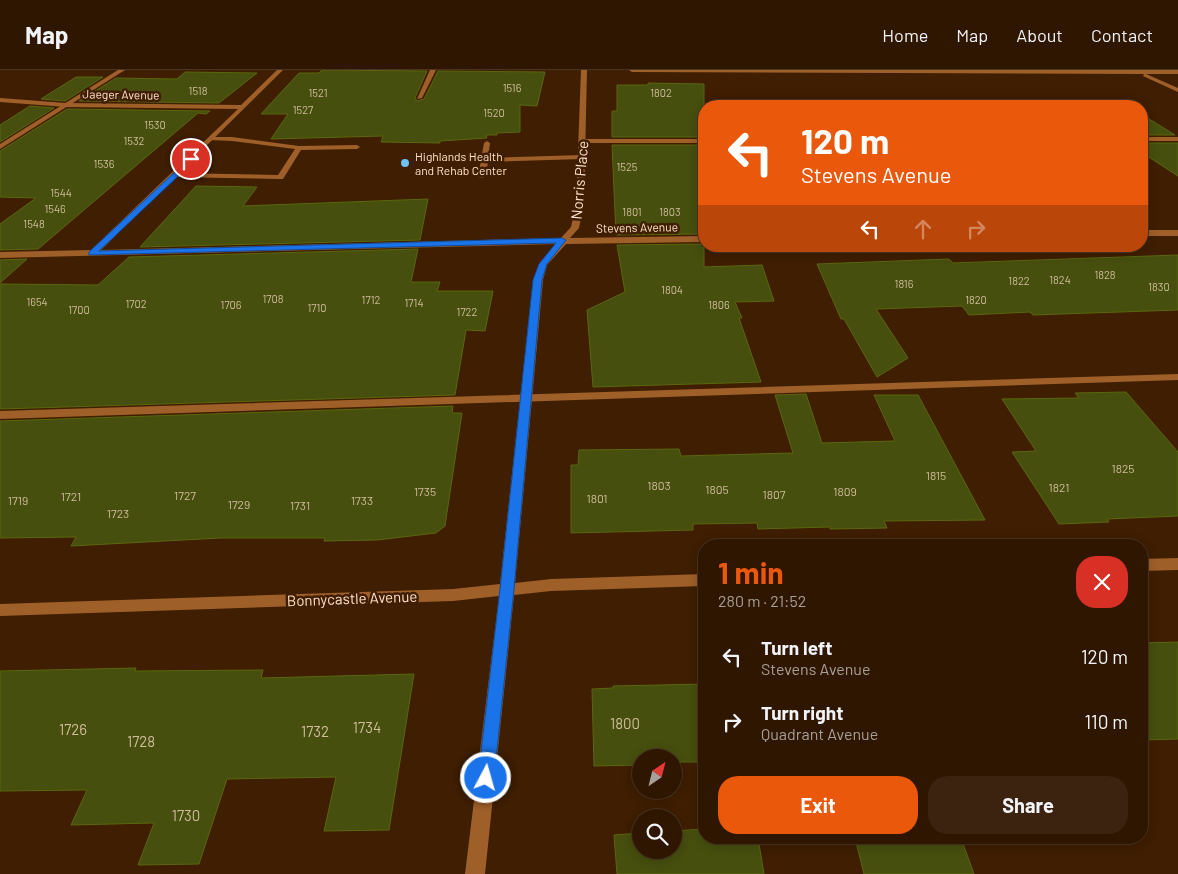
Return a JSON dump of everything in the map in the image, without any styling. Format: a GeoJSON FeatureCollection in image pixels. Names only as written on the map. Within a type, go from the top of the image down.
{"type":"FeatureCollection","features":[{"type":"Feature","properties":{"kind":"street"},"geometry":{"type":"LineString","coordinates":[[0,147],[122,70]]}},
{"type":"Feature","properties":{"kind":"street"},"geometry":{"type":"LineString","coordinates":[[92,254],[280,70]]}},
{"type":"Feature","properties":{"kind":"street"},"geometry":{"type":"LineString","coordinates":[[419,98],[433,70]]}},
{"type":"Feature","properties":{"kind":"street","name":"Norris Place"},"geometry":{"type":"LineString","coordinates":[[476,874],[538,280],[543,264],[562,240],[575,228],[580,203],[584,70]]}},
{"type":"Feature","properties":{"kind":"street"},"geometry":{"type":"LineString","coordinates":[[632,70],[1178,72]]}},
{"type":"Feature","properties":{"kind":"street"},"geometry":{"type":"LineString","coordinates":[[1131,71],[1153,77],[1178,90]]}},
{"type":"Feature","properties":{"kind":"street","name":"Jaeger Avenue"},"geometry":{"type":"LineString","coordinates":[[0,100],[66,105],[242,107]]}},
{"type":"Feature","properties":{"kind":"street"},"geometry":{"type":"LineString","coordinates":[[211,139],[232,139],[299,148],[357,147]]}},
{"type":"Feature","properties":{"kind":"street"},"geometry":{"type":"LineString","coordinates":[[1148,139],[1178,139]]}},
{"type":"Feature","properties":{"kind":"street"},"geometry":{"type":"LineString","coordinates":[[582,141],[698,141]]}},
{"type":"Feature","properties":{"kind":"street"},"geometry":{"type":"LineString","coordinates":[[482,176],[487,143]]}},
{"type":"Feature","properties":{"kind":"street"},"geometry":{"type":"LineString","coordinates":[[174,175],[280,177],[299,148]]}},
{"type":"Feature","properties":{"kind":"street"},"geometry":{"type":"LineString","coordinates":[[484,160],[582,157]]}},
{"type":"Feature","properties":{"kind":"street"},"geometry":{"type":"LineString","coordinates":[[1148,233],[1178,233]]}},
{"type":"Feature","properties":{"kind":"street","name":"Stevens Avenue"},"geometry":{"type":"LineString","coordinates":[[0,255],[562,240],[698,239]]}},
{"type":"Feature","properties":{"kind":"street"},"geometry":{"type":"LineString","coordinates":[[0,415],[1178,377]]}},
{"type":"Feature","properties":{"kind":"street"},"geometry":{"type":"LineString","coordinates":[[1148,565],[1178,564]]}},
{"type":"Feature","properties":{"kind":"street","name":"Bonnycastle Avenue"},"geometry":{"type":"LineString","coordinates":[[0,610],[453,595],[551,585],[698,580]]}},
{"type":"Feature","properties":{"kind":"building"},"geometry":{"type":"Polygon","coordinates":[[[322,70],[427,71],[415,98],[417,101],[424,99],[438,71],[545,72],[537,106],[520,105],[520,132],[497,133],[497,135],[486,135],[487,138],[440,141],[440,143],[381,142],[383,136],[271,139],[288,114],[261,114],[299,73],[319,73],[322,70]]]}},
{"type":"Feature","properties":{"kind":"building"},"geometry":{"type":"Polygon","coordinates":[[[185,72],[257,73],[219,103],[79,101],[116,78],[177,79],[185,72]]]}},
{"type":"Feature","properties":{"kind":"building"},"geometry":{"type":"Polygon","coordinates":[[[76,77],[103,77],[65,101],[41,99],[76,77]]]}},
{"type":"Feature","properties":{"kind":"building"},"geometry":{"type":"Polygon","coordinates":[[[648,83],[704,84],[704,100],[698,100],[698,137],[612,137],[612,111],[617,111],[617,85],[648,85],[648,83]]]}},
{"type":"Feature","properties":{"kind":"building"},"geometry":{"type":"Polygon","coordinates":[[[30,106],[54,108],[0,142],[0,125],[30,106]]]}},
{"type":"Feature","properties":{"kind":"building"},"geometry":{"type":"Polygon","coordinates":[[[67,109],[210,111],[206,114],[198,113],[38,249],[0,250],[0,224],[36,198],[0,197],[0,151],[67,109]]]}},
{"type":"Feature","properties":{"kind":"building"},"geometry":{"type":"Polygon","coordinates":[[[1148,118],[1175,135],[1148,135],[1148,118]]]}},
{"type":"Feature","properties":{"kind":"building"},"geometry":{"type":"Polygon","coordinates":[[[1148,143],[1178,143],[1178,176],[1148,157],[1148,143]]]}},
{"type":"Feature","properties":{"kind":"building"},"geometry":{"type":"Polygon","coordinates":[[[612,145],[698,145],[698,234],[616,235],[612,145]]]}},
{"type":"Feature","properties":{"kind":"building"},"geometry":{"type":"Polygon","coordinates":[[[196,186],[257,187],[243,206],[428,199],[420,240],[140,247],[196,186]]]}},
{"type":"Feature","properties":{"kind":"building"},"geometry":{"type":"Polygon","coordinates":[[[698,244],[698,252],[704,252],[704,267],[762,265],[774,301],[735,302],[742,318],[739,318],[761,382],[593,387],[587,310],[625,292],[617,245],[698,244]]]}},
{"type":"Feature","properties":{"kind":"building"},"geometry":{"type":"Polygon","coordinates":[[[418,249],[411,282],[440,282],[437,291],[493,291],[485,331],[466,330],[455,395],[0,409],[0,284],[98,285],[129,257],[418,249]]]}},
{"type":"Feature","properties":{"kind":"building"},"geometry":{"type":"Polygon","coordinates":[[[1178,255],[1178,310],[1033,315],[1030,312],[969,315],[962,306],[876,309],[908,358],[877,377],[844,319],[841,319],[817,264],[949,259],[953,263],[1178,255]]]}},
{"type":"Feature","properties":{"kind":"building"},"geometry":{"type":"Polygon","coordinates":[[[27,259],[0,283],[0,260],[27,259]]]}},
{"type":"Feature","properties":{"kind":"building"},"geometry":{"type":"Polygon","coordinates":[[[1126,392],[1178,452],[1178,516],[1107,519],[1109,522],[1059,524],[1012,452],[1036,451],[1002,399],[1079,398],[1075,393],[1126,392]]]}},
{"type":"Feature","properties":{"kind":"building"},"geometry":{"type":"Polygon","coordinates":[[[806,394],[822,443],[895,441],[874,395],[918,395],[985,520],[884,521],[887,528],[830,529],[830,527],[758,529],[757,523],[693,524],[693,530],[571,533],[571,465],[578,465],[579,450],[679,449],[681,456],[793,453],[775,395],[806,394]]]}},
{"type":"Feature","properties":{"kind":"building"},"geometry":{"type":"Polygon","coordinates":[[[453,406],[452,413],[462,413],[445,526],[436,533],[377,540],[324,541],[325,538],[220,538],[71,546],[76,537],[0,538],[0,421],[453,406]]]}},
{"type":"Feature","properties":{"kind":"building"},"geometry":{"type":"Polygon","coordinates":[[[1178,642],[1178,739],[1148,740],[1148,643],[1178,642]]]}},
{"type":"Feature","properties":{"kind":"building"},"geometry":{"type":"Polygon","coordinates":[[[136,668],[135,671],[263,670],[261,678],[414,674],[389,830],[324,831],[336,777],[227,779],[199,864],[138,865],[154,823],[71,825],[87,790],[0,791],[0,671],[136,668]]]}},
{"type":"Feature","properties":{"kind":"building"},"geometry":{"type":"Polygon","coordinates":[[[698,684],[698,762],[682,762],[682,749],[632,749],[632,765],[594,766],[592,689],[613,688],[613,686],[698,684]]]}},
{"type":"Feature","properties":{"kind":"building"},"geometry":{"type":"Polygon","coordinates":[[[698,829],[698,844],[759,844],[764,874],[617,874],[614,835],[632,834],[632,859],[682,859],[682,830],[698,829]]]}},
{"type":"Feature","properties":{"kind":"building"},"geometry":{"type":"Polygon","coordinates":[[[856,844],[963,844],[974,874],[864,874],[856,844]]]}},
{"type":"Feature","properties":{"kind":"place","name":"Highlands Health and Rehab Center"},"geometry":{"type":"Point","coordinates":[405,163]}},
{"type":"Feature","properties":{"kind":"route"},"geometry":{"type":"LineString","coordinates":[[191,159],[92,254],[512,243],[562,240],[543,264],[538,280],[486,778]]}}]}
